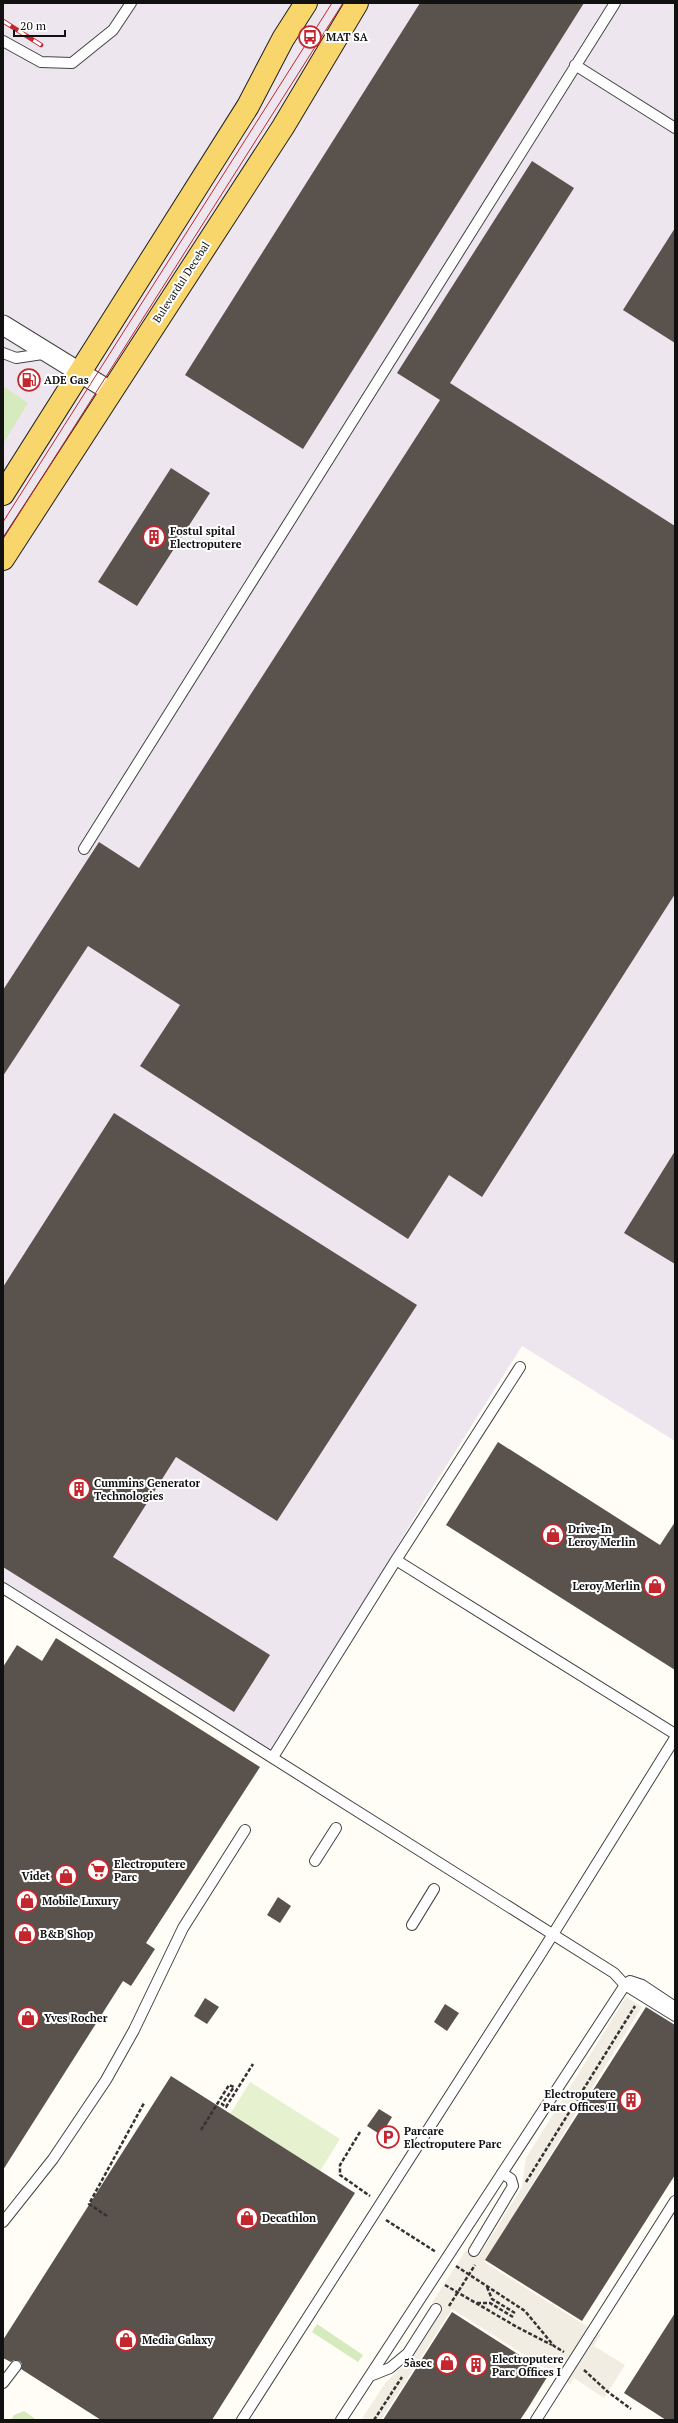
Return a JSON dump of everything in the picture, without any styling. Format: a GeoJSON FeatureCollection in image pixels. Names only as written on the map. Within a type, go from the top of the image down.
{"type":"FeatureCollection","features":[{"type":"Feature","properties":{"kind":"main road"},"geometry":{"type":"LineString","coordinates":[[3,494],[248,106],[283,39],[306,3]]}},
{"type":"Feature","properties":{"kind":"main road","name":"Bulevardul Decebal"},"geometry":{"type":"LineString","coordinates":[[3,559],[110,391],[283,127],[357,3]]}},
{"type":"Feature","properties":{"kind":"street"},"geometry":{"type":"LineString","coordinates":[[3,325],[110,391]]}},
{"type":"Feature","properties":{"kind":"lane"},"geometry":{"type":"LineString","coordinates":[[3,41],[41,62],[72,63],[113,30],[131,3]]}},
{"type":"Feature","properties":{"kind":"lane"},"geometry":{"type":"LineString","coordinates":[[84,849],[615,3]]}},
{"type":"Feature","properties":{"kind":"lane"},"geometry":{"type":"LineString","coordinates":[[575,65],[675,128]]}},
{"type":"Feature","properties":{"kind":"lane"},"geometry":{"type":"LineString","coordinates":[[3,352],[16,358],[49,353]]}},
{"type":"Feature","properties":{"kind":"lane"},"geometry":{"type":"LineString","coordinates":[[272,1757],[520,1367]]}},
{"type":"Feature","properties":{"kind":"lane"},"geometry":{"type":"LineString","coordinates":[[396,1560],[675,1734]]}},
{"type":"Feature","properties":{"kind":"lane"},"geometry":{"type":"LineString","coordinates":[[3,1588],[614,1973],[625,1985],[675,2016]]}},
{"type":"Feature","properties":{"kind":"lane"},"geometry":{"type":"LineString","coordinates":[[242,2420],[540,1955],[675,1738]]}},
{"type":"Feature","properties":{"kind":"lane"},"geometry":{"type":"LineString","coordinates":[[315,1861],[336,1828]]}},
{"type":"Feature","properties":{"kind":"lane"},"geometry":{"type":"LineString","coordinates":[[3,2222],[53,2159],[106,2080],[134,2030],[183,1928],[245,1830]]}},
{"type":"Feature","properties":{"kind":"lane"},"geometry":{"type":"LineString","coordinates":[[412,1925],[434,1889]]}},
{"type":"Feature","properties":{"kind":"lane"},"geometry":{"type":"LineString","coordinates":[[341,2420],[625,1985],[630,1981],[642,1985],[675,2007]]}},
{"type":"Feature","properties":{"kind":"lane"},"geometry":{"type":"LineString","coordinates":[[474,2250],[513,2186],[511,2178],[502,2173]]}},
{"type":"Feature","properties":{"kind":"lane"},"geometry":{"type":"LineString","coordinates":[[536,2420],[675,2201]]}},
{"type":"Feature","properties":{"kind":"lane"},"geometry":{"type":"LineString","coordinates":[[370,2376],[390,2368],[408,2353],[436,2309]]}},
{"type":"Feature","properties":{"kind":"lane"},"geometry":{"type":"LineString","coordinates":[[3,2383],[16,2366]]}},
{"type":"Feature","properties":{"kind":"path"},"geometry":{"type":"LineString","coordinates":[[201,2130],[230,2085],[234,2087],[222,2104],[226,2107],[253,2064]]}},
{"type":"Feature","properties":{"kind":"path"},"geometry":{"type":"LineString","coordinates":[[106,2216],[89,2204],[144,2103]]}},
{"type":"Feature","properties":{"kind":"path"},"geometry":{"type":"LineString","coordinates":[[446,2259],[526,2311],[554,2346]]}},
{"type":"Feature","properties":{"kind":"path"},"geometry":{"type":"LineString","coordinates":[[433,2278],[554,2346],[574,2360],[608,2392],[631,2409]]}},
{"type":"Feature","properties":{"kind":"path"},"geometry":{"type":"LineString","coordinates":[[487,2286],[492,2299],[515,2313]]}},
{"type":"Feature","properties":{"kind":"path"},"geometry":{"type":"LineString","coordinates":[[476,2303],[490,2303],[513,2317]]}},
{"type":"Feature","properties":{"kind":"shaded area"},"geometry":{"type":"Polygon","coordinates":[[[3,3],[675,3],[675,1441],[522,1346],[424,1501],[273,1757],[3,1588],[3,3]]]}},
{"type":"Feature","properties":{"kind":"shaded area"},"geometry":{"type":"Polygon","coordinates":[[[626,1997],[642,2007],[484,2262],[601,2335],[594,2346],[625,2365],[604,2398],[574,2378],[570,2384],[452,2309],[381,2420],[361,2420],[386,2382],[414,2355],[442,2310],[432,2303],[466,2250],[478,2257],[506,2213],[522,2187],[526,2158],[626,1997]]]}},
{"type":"Feature","properties":{"kind":"green space"},"geometry":{"type":"Polygon","coordinates":[[[3,386],[28,403],[3,444],[3,386]]]}},
{"type":"Feature","properties":{"kind":"green space"},"geometry":{"type":"Polygon","coordinates":[[[250,2082],[340,2139],[320,2171],[230,2114],[250,2082]]]}},
{"type":"Feature","properties":{"kind":"green space"},"geometry":{"type":"Polygon","coordinates":[[[317,2324],[363,2355],[358,2362],[312,2332],[317,2324]]]}},
{"type":"Feature","properties":{"kind":"green space"},"geometry":{"type":"Polygon","coordinates":[[[24,2411],[37,2420],[11,2420],[14,2415],[24,2411]]]}},
{"type":"Feature","properties":{"kind":"building"},"geometry":{"type":"Polygon","coordinates":[[[420,3],[584,3],[303,449],[185,375],[420,3]]]}},
{"type":"Feature","properties":{"kind":"building"},"geometry":{"type":"Polygon","coordinates":[[[532,161],[574,188],[450,383],[675,526],[675,894],[482,1197],[449,1175],[408,1239],[140,1066],[180,1005],[88,946],[3,1076],[3,990],[99,842],[139,868],[440,400],[397,373],[532,161]]]}},
{"type":"Feature","properties":{"kind":"building"},"geometry":{"type":"Polygon","coordinates":[[[675,228],[675,343],[623,310],[675,228]]]}},
{"type":"Feature","properties":{"kind":"building","name":"Fostul spital Electroputere"},"geometry":{"type":"Polygon","coordinates":[[[171,468],[210,493],[137,606],[98,582],[171,468]]]}},
{"type":"Feature","properties":{"kind":"building"},"geometry":{"type":"Polygon","coordinates":[[[114,1113],[417,1305],[277,1521],[176,1457],[113,1557],[270,1655],[234,1712],[3,1567],[3,1287],[114,1113]]]}},
{"type":"Feature","properties":{"kind":"building"},"geometry":{"type":"Polygon","coordinates":[[[675,1151],[675,1264],[624,1233],[675,1151]]]}},
{"type":"Feature","properties":{"kind":"building","name":"Drive-In Leroy Merlin"},"geometry":{"type":"Polygon","coordinates":[[[498,1442],[660,1545],[675,1522],[675,1670],[446,1525],[498,1442]]]}},
{"type":"Feature","properties":{"kind":"building","name":"Electroputere Parc"},"geometry":{"type":"Polygon","coordinates":[[[56,1638],[260,1767],[146,1943],[155,1949],[131,1986],[123,1981],[3,2170],[3,1667],[17,1645],[42,1661],[56,1638]]]}},
{"type":"Feature","properties":{"kind":"building"},"geometry":{"type":"Polygon","coordinates":[[[278,1897],[291,1906],[280,1923],[267,1915],[278,1897]]]}},
{"type":"Feature","properties":{"kind":"building"},"geometry":{"type":"Polygon","coordinates":[[[205,1998],[219,2007],[207,2024],[194,2016],[205,1998]]]}},
{"type":"Feature","properties":{"kind":"building"},"geometry":{"type":"Polygon","coordinates":[[[445,2004],[459,2013],[447,2031],[434,2022],[445,2004]]]}},
{"type":"Feature","properties":{"kind":"building","name":"Electroputere Parc Offices II"},"geometry":{"type":"Polygon","coordinates":[[[646,2007],[675,2025],[675,2175],[582,2321],[485,2260],[646,2007]]]}},
{"type":"Feature","properties":{"kind":"building"},"geometry":{"type":"Polygon","coordinates":[[[171,2076],[355,2193],[212,2420],[101,2420],[21,2369],[22,2364],[20,2361],[14,2360],[11,2362],[3,2358],[3,2340],[171,2076]]]}},
{"type":"Feature","properties":{"kind":"building"},"geometry":{"type":"Polygon","coordinates":[[[379,2109],[392,2117],[381,2135],[367,2126],[379,2109]]]}},
{"type":"Feature","properties":{"kind":"building","name":"Electroputere Parc Offices I"},"geometry":{"type":"Polygon","coordinates":[[[452,2312],[549,2374],[528,2408],[520,2420],[383,2420],[452,2312]]]}},
{"type":"Feature","properties":{"kind":"building"},"geometry":{"type":"Polygon","coordinates":[[[675,2313],[675,2420],[666,2420],[624,2393],[675,2313]]]}},
{"type":"Feature","properties":{"kind":"tram line"},"geometry":{"type":"LineString","coordinates":[[3,522],[332,3]]}},
{"type":"Feature","properties":{"kind":"tram line"},"geometry":{"type":"LineString","coordinates":[[3,539],[343,3]]}},
{"type":"Feature","properties":{"kind":"railway"},"geometry":{"type":"LineString","coordinates":[[3,21],[41,45]]}},
{"type":"Feature","properties":{"kind":"place","name":"MAT SA"},"geometry":{"type":"Point","coordinates":[310,37]}},
{"type":"Feature","properties":{"kind":"place","name":"ADE Gas"},"geometry":{"type":"Point","coordinates":[29,380]}},
{"type":"Feature","properties":{"kind":"place","name":"Fostul spital Electroputere"},"geometry":{"type":"Point","coordinates":[154,537]}},
{"type":"Feature","properties":{"kind":"place","name":"Cummins Generator Technologies"},"geometry":{"type":"Point","coordinates":[79,1489]}},
{"type":"Feature","properties":{"kind":"place","name":"Drive-In Leroy Merlin"},"geometry":{"type":"Point","coordinates":[553,1535]}},
{"type":"Feature","properties":{"kind":"place","name":"Leroy Merlin"},"geometry":{"type":"Point","coordinates":[655,1586]}},
{"type":"Feature","properties":{"kind":"place","name":"Electroputere Parc"},"geometry":{"type":"Point","coordinates":[98,1870]}},
{"type":"Feature","properties":{"kind":"place","name":"Videt"},"geometry":{"type":"Point","coordinates":[66,1876]}},
{"type":"Feature","properties":{"kind":"place","name":"Mobile Luxury"},"geometry":{"type":"Point","coordinates":[27,1901]}},
{"type":"Feature","properties":{"kind":"place","name":"B&B Shop"},"geometry":{"type":"Point","coordinates":[25,1934]}},
{"type":"Feature","properties":{"kind":"place","name":"Yves Rocher"},"geometry":{"type":"Point","coordinates":[28,2018]}},
{"type":"Feature","properties":{"kind":"place","name":"Electroputere Parc Offices II"},"geometry":{"type":"Point","coordinates":[631,2100]}},
{"type":"Feature","properties":{"kind":"place","name":"Parcare Electroputere Parc"},"geometry":{"type":"Point","coordinates":[388,2137]}},
{"type":"Feature","properties":{"kind":"place","name":"Decathlon"},"geometry":{"type":"Point","coordinates":[247,2218]}},
{"type":"Feature","properties":{"kind":"place","name":"Media Galaxy"},"geometry":{"type":"Point","coordinates":[126,2340]}},
{"type":"Feature","properties":{"kind":"place","name":"5àsec"},"geometry":{"type":"Point","coordinates":[447,2363]}},
{"type":"Feature","properties":{"kind":"place","name":"Electroputere Parc Offices I"},"geometry":{"type":"Point","coordinates":[476,2365]}}]}
